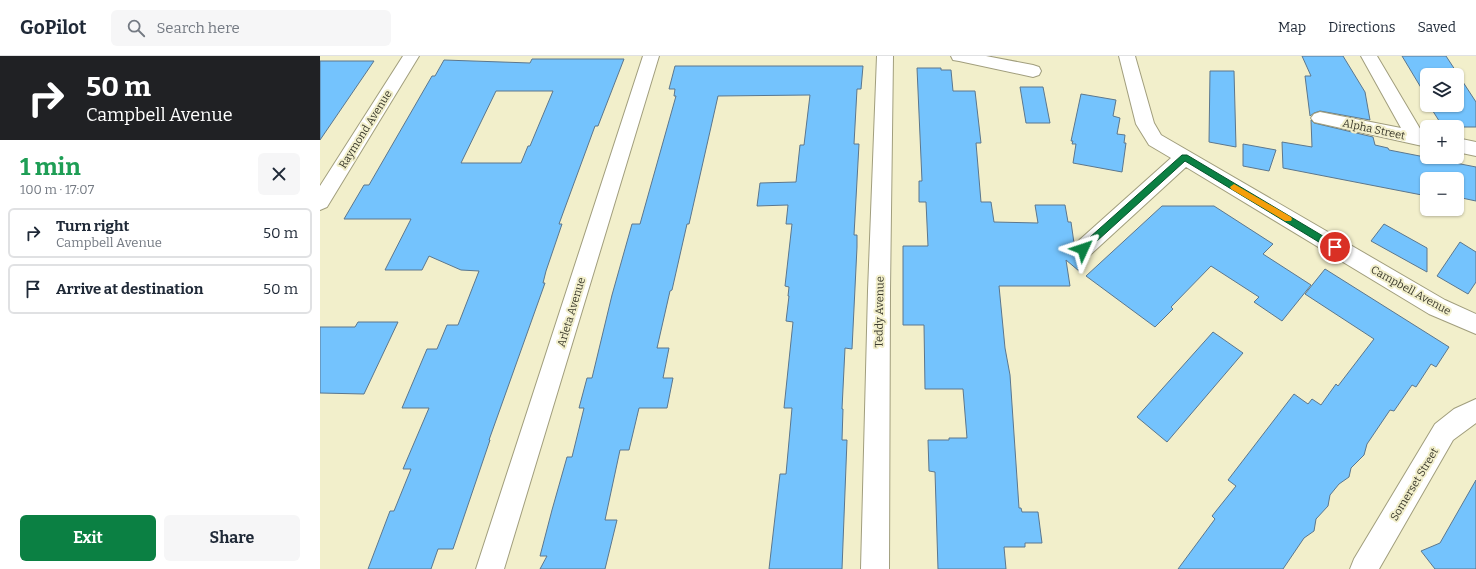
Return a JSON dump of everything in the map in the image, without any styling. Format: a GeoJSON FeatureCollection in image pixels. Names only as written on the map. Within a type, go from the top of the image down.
{"type":"FeatureCollection","features":[{"type":"Feature","properties":{"kind":"street","name":"Raymond Avenue"},"geometry":{"type":"LineString","coordinates":[[320,202],[410,56]]}},
{"type":"Feature","properties":{"kind":"street","name":"Arleta Avenue"},"geometry":{"type":"LineString","coordinates":[[490,569],[651,56]]}},
{"type":"Feature","properties":{"kind":"street","name":"Teddy Avenue"},"geometry":{"type":"LineString","coordinates":[[875,569],[879,291],[885,56]]}},
{"type":"Feature","properties":{"kind":"street"},"geometry":{"type":"LineString","coordinates":[[959,56],[1033,71]]}},
{"type":"Feature","properties":{"kind":"street","name":"Campbell Avenue"},"geometry":{"type":"LineString","coordinates":[[1127,56],[1145,124],[1155,140],[1437,307],[1476,324]]}},
{"type":"Feature","properties":{"kind":"street"},"geometry":{"type":"LineString","coordinates":[[1369,56],[1420,136]]}},
{"type":"Feature","properties":{"kind":"street","name":"Alpha Street"},"geometry":{"type":"LineString","coordinates":[[1320,118],[1420,139]]}},
{"type":"Feature","properties":{"kind":"street"},"geometry":{"type":"LineString","coordinates":[[1464,146],[1476,149]]}},
{"type":"Feature","properties":{"kind":"street"},"geometry":{"type":"LineString","coordinates":[[1083,249],[1184,157]]}},
{"type":"Feature","properties":{"kind":"street","name":"Somerset Street"},"geometry":{"type":"LineString","coordinates":[[1364,569],[1444,432],[1463,416],[1476,410]]}},
{"type":"Feature","properties":{"kind":"building"},"geometry":{"type":"Polygon","coordinates":[[[1302,56],[1343,56],[1365,92],[1370,120],[1320,111],[1310,116],[1305,76],[1311,76],[1302,56]]]}},
{"type":"Feature","properties":{"kind":"building"},"geometry":{"type":"Polygon","coordinates":[[[1402,56],[1446,56],[1454,68],[1420,68],[1420,86],[1402,56]]]}},
{"type":"Feature","properties":{"kind":"building"},"geometry":{"type":"Polygon","coordinates":[[[532,59],[624,59],[598,126],[595,126],[559,224],[562,224],[546,271],[543,283],[545,283],[489,440],[453,549],[438,549],[431,569],[368,569],[390,511],[394,511],[411,469],[403,469],[429,408],[402,408],[427,349],[437,349],[447,325],[458,325],[479,271],[461,270],[429,256],[422,270],[385,270],[411,219],[344,219],[364,185],[369,185],[432,76],[435,76],[444,60],[530,63],[532,59]],[[496,91],[461,163],[521,163],[528,146],[530,146],[553,91],[496,91]]]}},
{"type":"Feature","properties":{"kind":"building"},"geometry":{"type":"Polygon","coordinates":[[[320,61],[374,61],[320,140],[320,61]]]}},
{"type":"Feature","properties":{"kind":"building"},"geometry":{"type":"Polygon","coordinates":[[[675,66],[863,66],[861,89],[857,89],[854,144],[859,144],[854,235],[857,235],[857,247],[852,349],[845,348],[842,409],[842,440],[847,440],[842,569],[769,569],[780,474],[786,474],[792,408],[784,408],[793,322],[786,321],[789,287],[785,286],[792,224],[786,224],[788,205],[757,206],[760,183],[796,182],[800,145],[804,145],[810,95],[718,96],[689,224],[687,224],[657,348],[669,348],[663,378],[673,378],[667,408],[639,408],[629,450],[620,450],[605,520],[617,520],[605,569],[540,569],[547,556],[540,556],[567,457],[572,457],[584,408],[579,408],[587,378],[592,378],[612,295],[632,224],[640,224],[676,96],[674,96],[675,89],[669,89],[675,66]]]}},
{"type":"Feature","properties":{"kind":"building"},"geometry":{"type":"Polygon","coordinates":[[[917,68],[941,68],[941,70],[951,70],[953,91],[975,91],[981,143],[976,143],[981,202],[991,202],[994,222],[1038,223],[1035,205],[1065,205],[1068,222],[1071,222],[1074,243],[1072,250],[1077,257],[1079,271],[1066,260],[1070,286],[999,286],[1005,348],[1010,375],[1019,508],[1021,508],[1022,512],[1038,512],[1042,543],[1025,543],[1025,547],[1004,547],[1006,569],[938,569],[935,472],[929,471],[928,440],[967,438],[963,389],[925,389],[924,325],[903,325],[903,246],[928,246],[926,202],[919,202],[919,181],[922,181],[917,68]]]}},
{"type":"Feature","properties":{"kind":"building"},"geometry":{"type":"Polygon","coordinates":[[[1210,71],[1234,71],[1236,147],[1209,142],[1210,71]]]}},
{"type":"Feature","properties":{"kind":"building"},"geometry":{"type":"Polygon","coordinates":[[[1464,84],[1476,102],[1476,127],[1464,127],[1464,120],[1439,120],[1433,112],[1464,112],[1464,84]]]}},
{"type":"Feature","properties":{"kind":"building"},"geometry":{"type":"Polygon","coordinates":[[[1020,87],[1043,87],[1050,123],[1026,123],[1020,87]]]}},
{"type":"Feature","properties":{"kind":"building"},"geometry":{"type":"Polygon","coordinates":[[[1081,94],[1116,100],[1113,116],[1120,118],[1117,134],[1125,135],[1124,143],[1126,143],[1122,172],[1073,163],[1076,144],[1072,144],[1073,141],[1071,141],[1081,94]]]}},
{"type":"Feature","properties":{"kind":"building"},"geometry":{"type":"Polygon","coordinates":[[[1311,120],[1314,123],[1373,137],[1375,145],[1388,148],[1389,150],[1420,156],[1420,164],[1461,164],[1476,167],[1476,201],[1464,198],[1464,172],[1420,172],[1420,195],[1283,168],[1282,142],[1312,147],[1311,120]]]}},
{"type":"Feature","properties":{"kind":"building"},"geometry":{"type":"Polygon","coordinates":[[[1243,144],[1276,150],[1269,171],[1243,166],[1243,144]]]}},
{"type":"Feature","properties":{"kind":"building"},"geometry":{"type":"Polygon","coordinates":[[[1162,206],[1214,206],[1273,244],[1263,254],[1311,285],[1282,321],[1254,302],[1259,297],[1211,266],[1171,307],[1173,309],[1155,327],[1086,276],[1162,206]]]}},
{"type":"Feature","properties":{"kind":"building"},"geometry":{"type":"Polygon","coordinates":[[[1384,224],[1427,248],[1427,272],[1371,241],[1384,224]]]}},
{"type":"Feature","properties":{"kind":"building"},"geometry":{"type":"Polygon","coordinates":[[[1460,242],[1476,252],[1476,282],[1468,294],[1437,276],[1460,242]]]}},
{"type":"Feature","properties":{"kind":"building"},"geometry":{"type":"Polygon","coordinates":[[[1325,269],[1449,347],[1436,367],[1431,364],[1416,387],[1412,385],[1394,411],[1390,410],[1367,444],[1364,455],[1351,468],[1349,477],[1339,484],[1330,495],[1328,506],[1316,519],[1314,531],[1304,538],[1283,569],[1178,569],[1215,519],[1212,516],[1236,486],[1228,480],[1294,394],[1308,404],[1312,399],[1321,405],[1336,384],[1338,386],[1374,339],[1305,294],[1325,269]]]}},
{"type":"Feature","properties":{"kind":"building"},"geometry":{"type":"Polygon","coordinates":[[[358,322],[398,322],[364,394],[320,393],[320,327],[355,327],[358,322]]]}},
{"type":"Feature","properties":{"kind":"building"},"geometry":{"type":"Polygon","coordinates":[[[1213,332],[1243,353],[1167,442],[1137,417],[1213,332]]]}},
{"type":"Feature","properties":{"kind":"building"},"geometry":{"type":"Polygon","coordinates":[[[1476,480],[1476,569],[1435,569],[1421,551],[1440,543],[1476,480]]]}},
{"type":"Feature","properties":{"kind":"slow traffic"},"geometry":{"type":"LineString","coordinates":[[1234,187],[1288,219]]}},
{"type":"Feature","properties":{"kind":"route"},"geometry":{"type":"LineString","coordinates":[[1083,249],[1184,157],[1335,247]]}}]}
